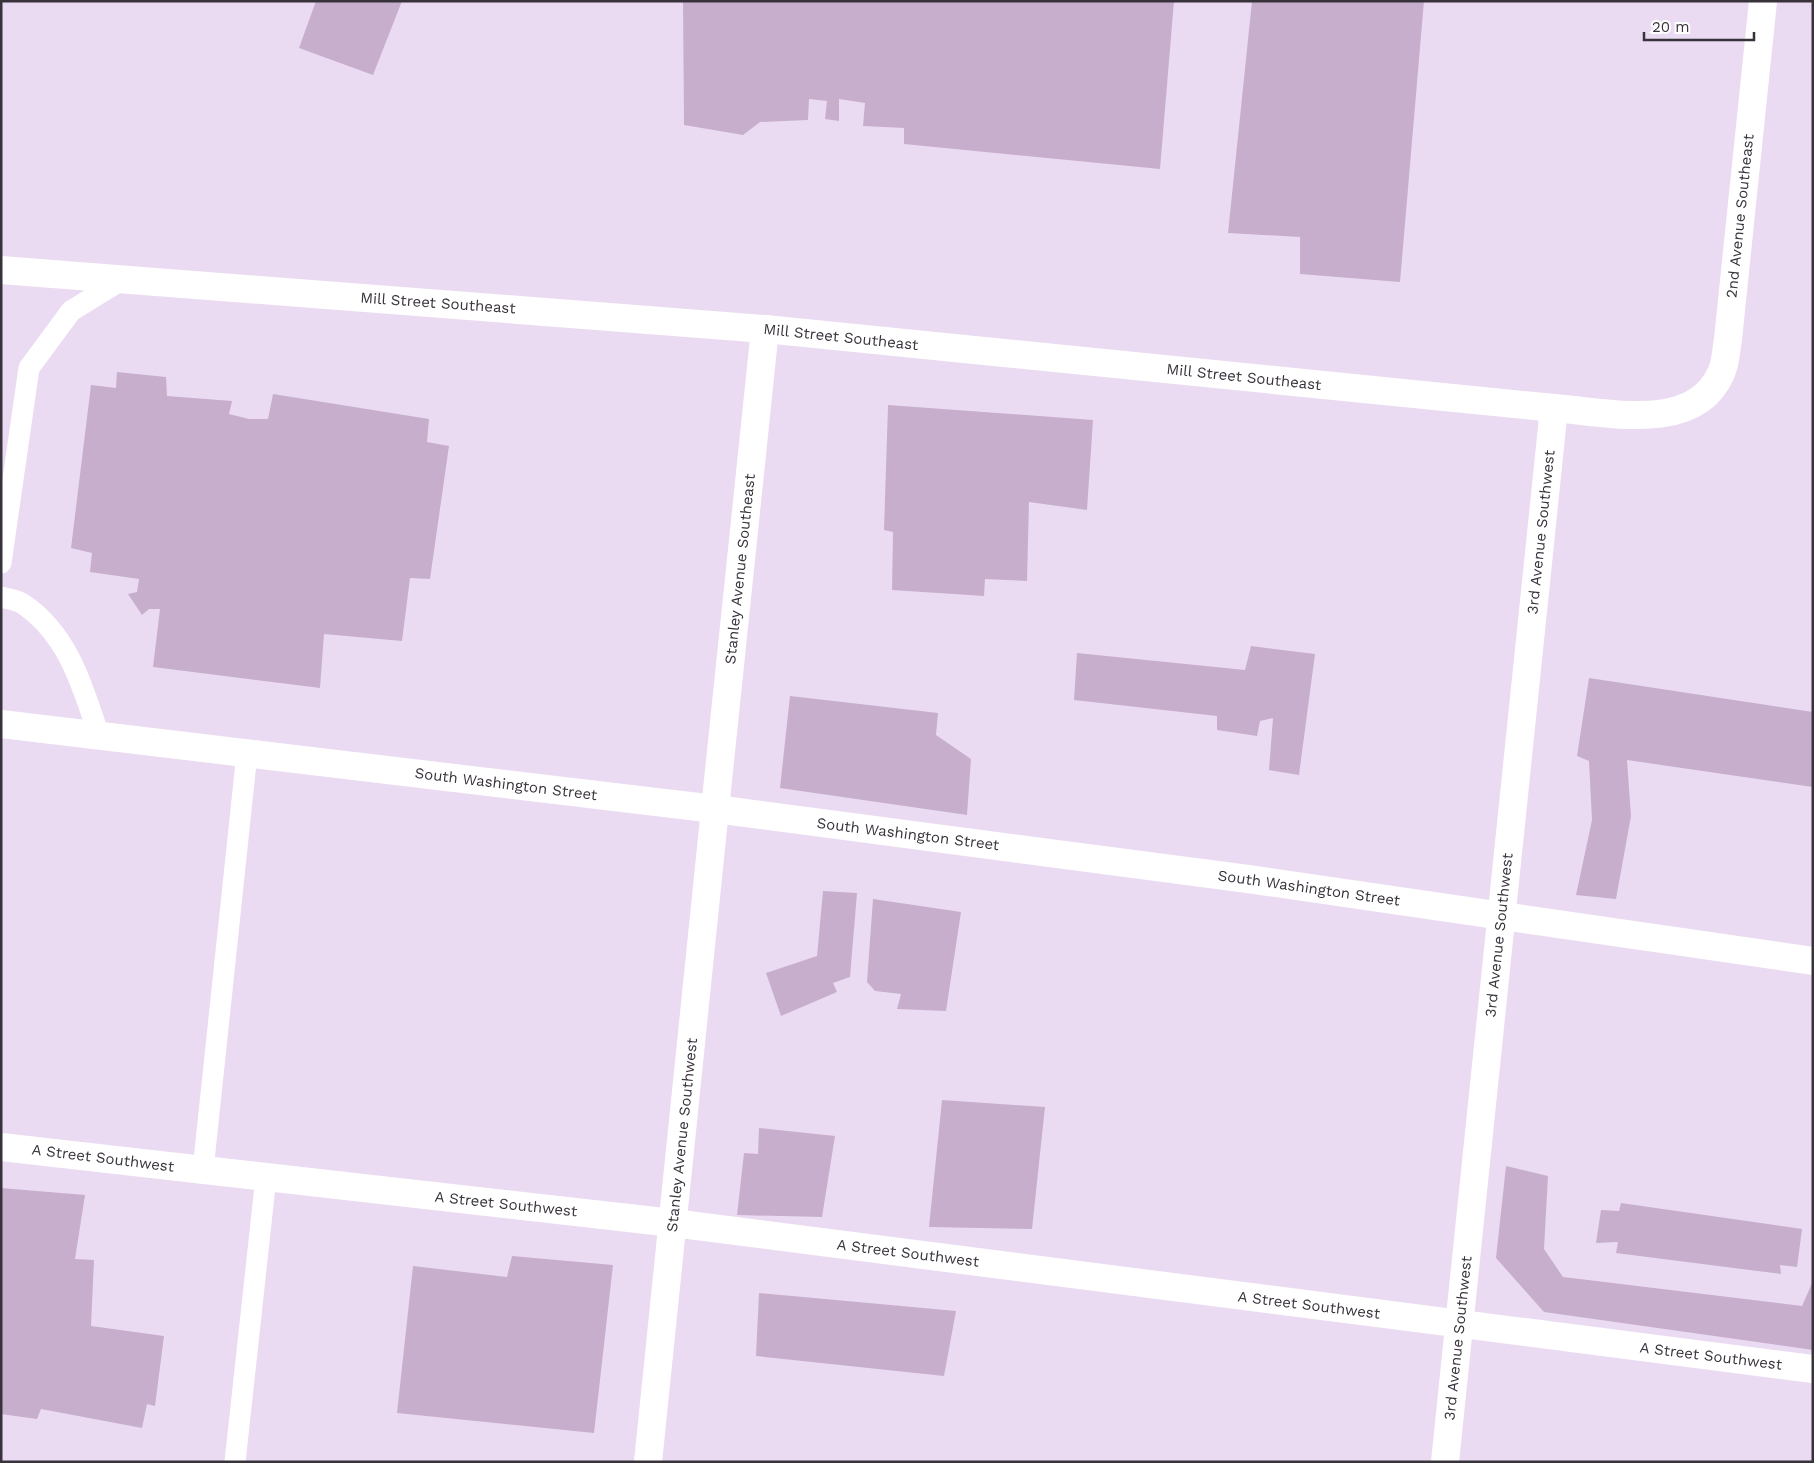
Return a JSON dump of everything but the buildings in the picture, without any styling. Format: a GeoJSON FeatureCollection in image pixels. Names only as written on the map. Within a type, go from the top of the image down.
{"type":"FeatureCollection","features":[{"type":"Feature","properties":{"kind":"street","name":"2nd Avenue Southeast"},"geometry":{"type":"LineString","coordinates":[[1679,410],[1689,408],[1709,394],[1722,372],[1728,339],[1763,1]]}},
{"type":"Feature","properties":{"kind":"street","name":"Mill Street Southeast"},"geometry":{"type":"LineString","coordinates":[[1,270],[765,329],[1554,408],[1652,416],[1679,410]]}},
{"type":"Feature","properties":{"kind":"street","name":"Stanley Avenue Southeast"},"geometry":{"type":"LineString","coordinates":[[716,809],[765,329]]}},
{"type":"Feature","properties":{"kind":"street","name":"3rd Avenue Southwest"},"geometry":{"type":"LineString","coordinates":[[1445,1462],[1554,408]]}},
{"type":"Feature","properties":{"kind":"street","name":"South Washington Street"},"geometry":{"type":"LineString","coordinates":[[1,724],[716,809],[1248,879],[1813,961]]}},
{"type":"Feature","properties":{"kind":"street","name":"Stanley Avenue Southwest"},"geometry":{"type":"LineString","coordinates":[[648,1462],[716,809]]}},
{"type":"Feature","properties":{"kind":"street","name":"A Street Southwest"},"geometry":{"type":"LineString","coordinates":[[1,1147],[673,1223],[1813,1369]]}},
{"type":"Feature","properties":{"kind":"lane"},"geometry":{"type":"LineString","coordinates":[[1,563],[29,368],[71,311],[123,279]]}},
{"type":"Feature","properties":{"kind":"lane"},"geometry":{"type":"LineString","coordinates":[[1,597],[22,603],[56,633],[80,678],[99,736]]}},
{"type":"Feature","properties":{"kind":"lane"},"geometry":{"type":"LineString","coordinates":[[203,1170],[247,753]]}},
{"type":"Feature","properties":{"kind":"lane"},"geometry":{"type":"LineString","coordinates":[[235,1462],[266,1177]]}}]}
